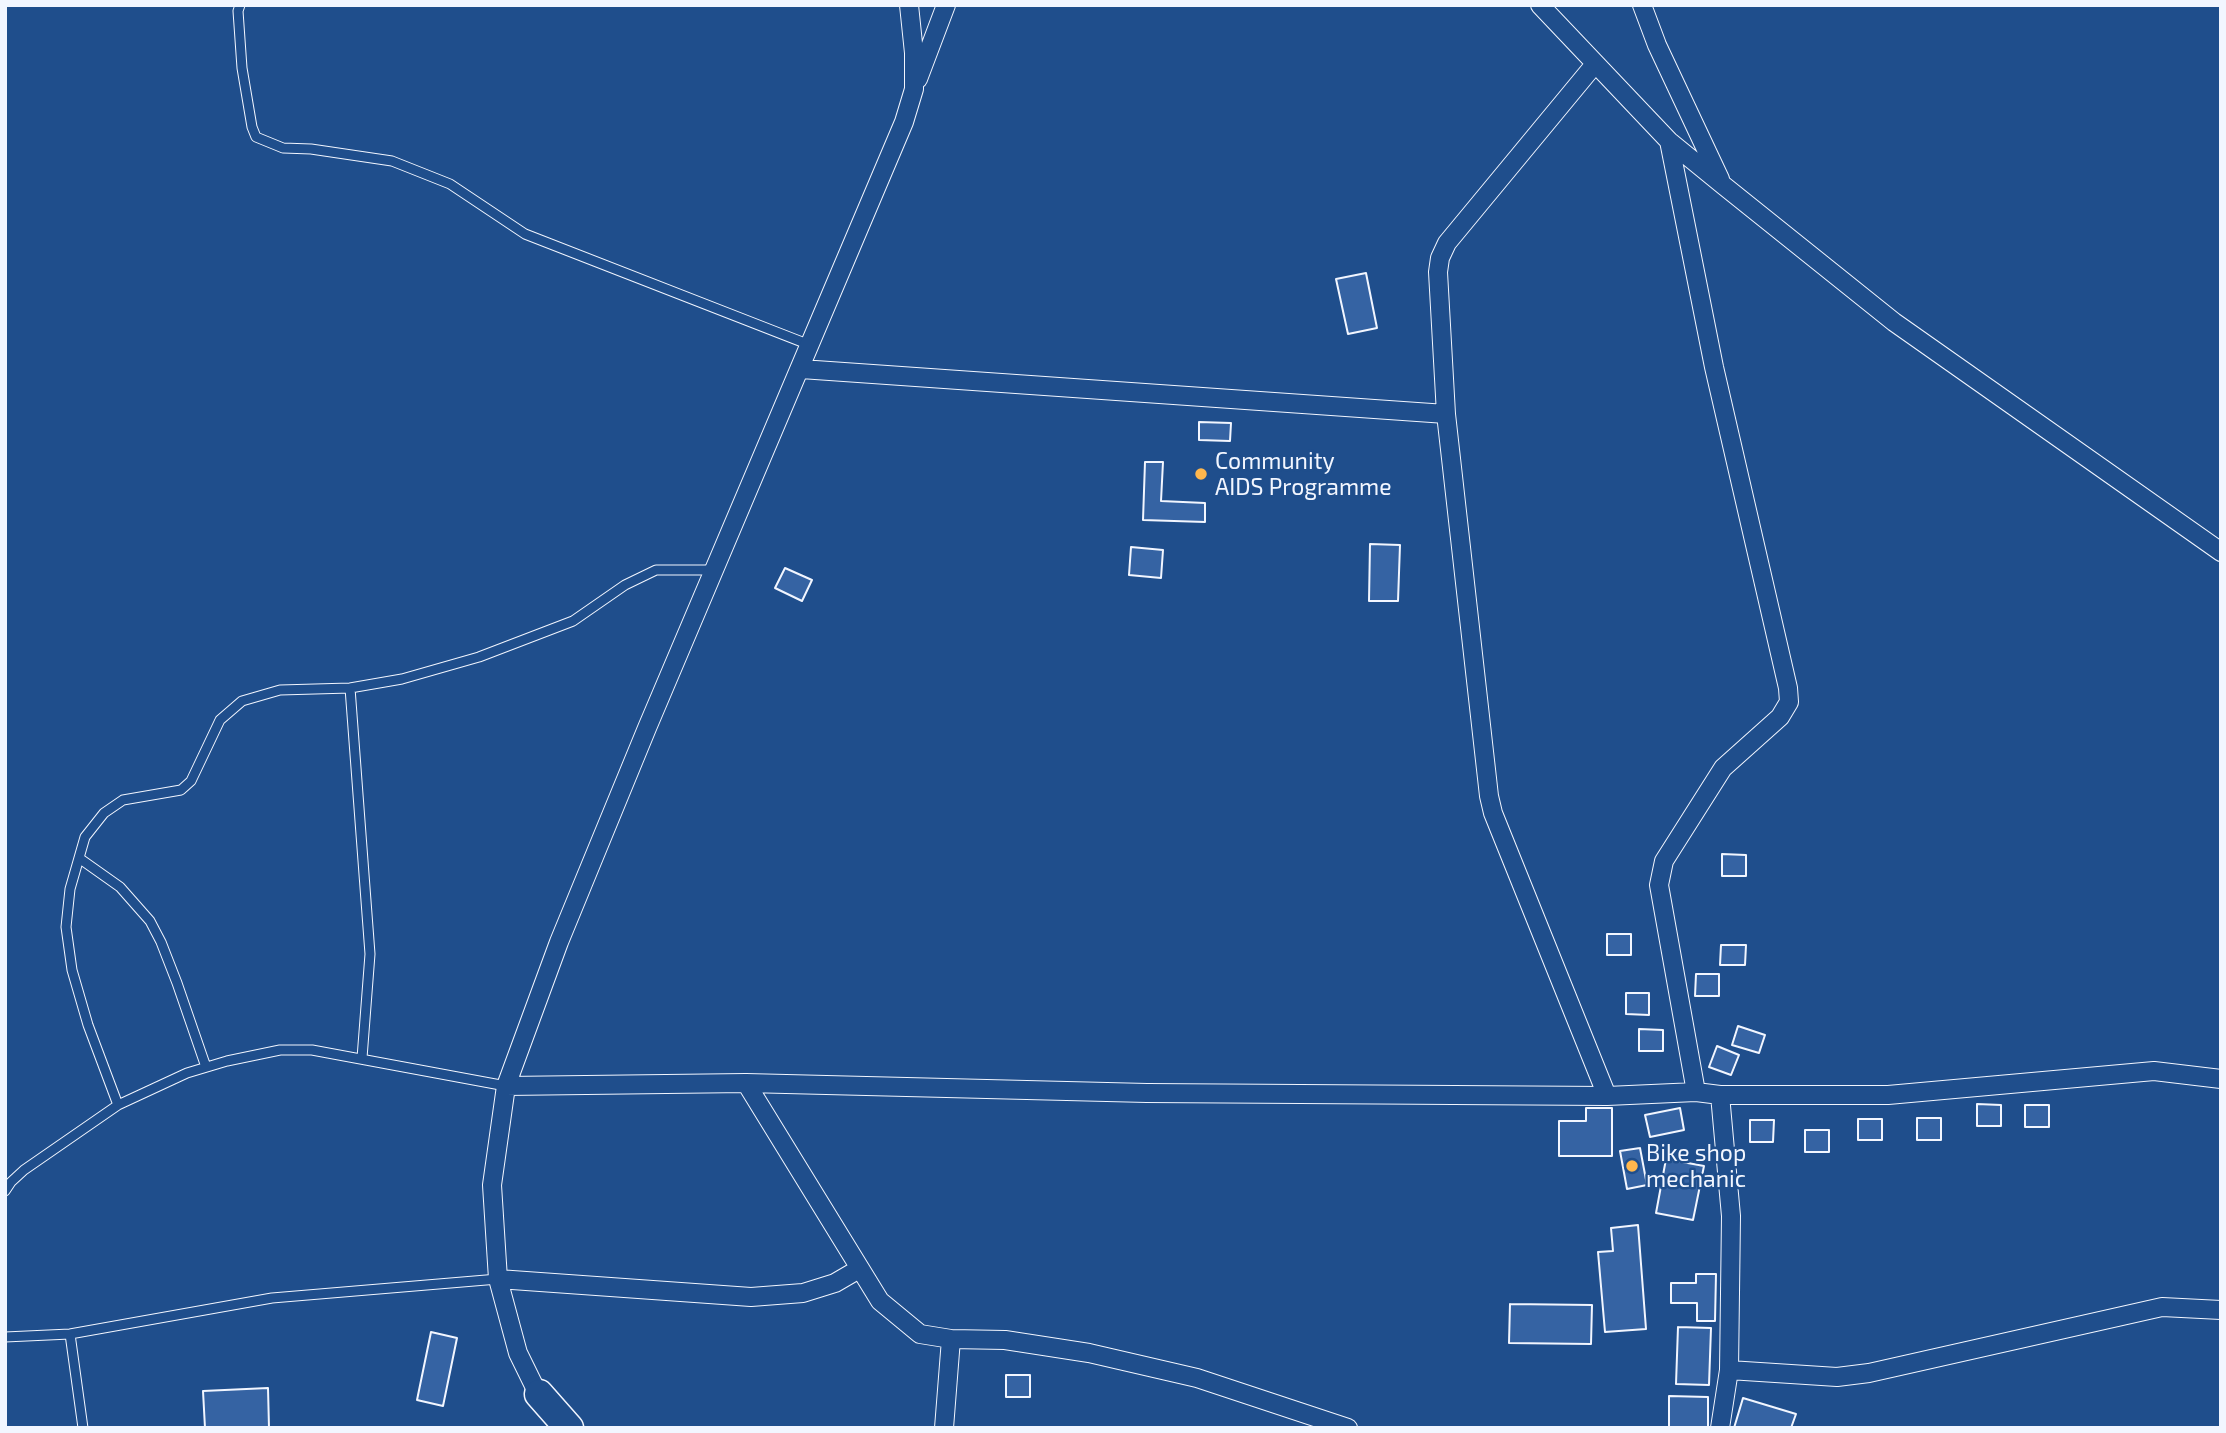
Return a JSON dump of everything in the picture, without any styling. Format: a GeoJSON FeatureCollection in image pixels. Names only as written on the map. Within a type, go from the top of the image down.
{"type":"FeatureCollection","features":[{"type":"Feature","properties":{"kind":"main road"},"geometry":{"type":"LineString","coordinates":[[539,1394],[557,1427]]}},
{"type":"Feature","properties":{"kind":"street"},"geometry":{"type":"LineString","coordinates":[[909,5],[914,53],[914,89]]}},
{"type":"Feature","properties":{"kind":"street"},"geometry":{"type":"LineString","coordinates":[[539,1394],[518,1353],[498,1279],[492,1185],[506,1086],[564,929],[905,122],[914,89],[946,5]]}},
{"type":"Feature","properties":{"kind":"street"},"geometry":{"type":"LineString","coordinates":[[1540,5],[1669,142],[1894,322],[2221,552]]}},
{"type":"Feature","properties":{"kind":"street"},"geometry":{"type":"LineString","coordinates":[[1642,5],[1657,45],[1723,185]]}},
{"type":"Feature","properties":{"kind":"street"},"geometry":{"type":"LineString","coordinates":[[1595,64],[1447,243],[1440,258],[1438,272],[1446,414],[1489,796],[1493,813],[1607,1096]]}},
{"type":"Feature","properties":{"kind":"street"},"geometry":{"type":"LineString","coordinates":[[1669,142],[1714,367],[1789,702],[1780,717],[1723,768],[1664,861],[1659,886],[1696,1092]]}},
{"type":"Feature","properties":{"kind":"street"},"geometry":{"type":"LineString","coordinates":[[801,369],[1446,414]]}},
{"type":"Feature","properties":{"kind":"street"},"geometry":{"type":"LineString","coordinates":[[506,1086],[746,1083],[1147,1093],[1607,1096],[1696,1092],[1720,1095],[1888,1095],[2154,1071],[2221,1079]]}},
{"type":"Feature","properties":{"kind":"street"},"geometry":{"type":"LineString","coordinates":[[746,1083],[880,1301],[920,1334],[951,1339],[1005,1340],[1089,1353],[1197,1378],[1348,1428]]}},
{"type":"Feature","properties":{"kind":"street"},"geometry":{"type":"LineString","coordinates":[[1720,1095],[1731,1216],[1729,1370],[1720,1428]]}},
{"type":"Feature","properties":{"kind":"street"},"geometry":{"type":"LineString","coordinates":[[498,1279],[751,1297],[803,1293],[835,1283],[859,1269]]}},
{"type":"Feature","properties":{"kind":"street"},"geometry":{"type":"LineString","coordinates":[[1729,1370],[1837,1377],[1870,1373],[2162,1307],[2221,1310]]}},
{"type":"Feature","properties":{"kind":"street"},"geometry":{"type":"LineString","coordinates":[[944,1428],[951,1339]]}},
{"type":"Feature","properties":{"kind":"lane"},"geometry":{"type":"LineString","coordinates":[[240,5],[238,11],[242,68],[256,137],[283,148],[311,149],[392,161],[450,184],[525,234],[810,345]]}},
{"type":"Feature","properties":{"kind":"lane"},"geometry":{"type":"LineString","coordinates":[[118,1105],[88,1025],[72,970],[66,927],[70,889],[85,837],[104,813],[123,800],[181,790],[191,781],[220,720],[242,701],[280,690],[350,688],[402,679],[479,657],[573,621],[625,585],[656,570],[715,570]]}},
{"type":"Feature","properties":{"kind":"lane"},"geometry":{"type":"LineString","coordinates":[[350,688],[370,954],[362,1058]]}},
{"type":"Feature","properties":{"kind":"lane"},"geometry":{"type":"LineString","coordinates":[[79,858],[120,887],[150,921],[173,973],[206,1067]]}},
{"type":"Feature","properties":{"kind":"lane"},"geometry":{"type":"LineString","coordinates":[[5,1191],[24,1170],[118,1105],[167,1082],[227,1060],[294,1049],[362,1058],[506,1086]]}},
{"type":"Feature","properties":{"kind":"lane"},"geometry":{"type":"LineString","coordinates":[[5,1337],[70,1334],[272,1298],[498,1279]]}},
{"type":"Feature","properties":{"kind":"lane"},"geometry":{"type":"LineString","coordinates":[[70,1334],[83,1428]]}},
{"type":"Feature","properties":{"kind":"building"},"geometry":{"type":"Polygon","coordinates":[[[1366,273],[1377,328],[1348,334],[1336,279],[1366,273]]]}},
{"type":"Feature","properties":{"kind":"building"},"geometry":{"type":"Polygon","coordinates":[[[1199,422],[1231,423],[1230,441],[1199,440],[1199,422]]]}},
{"type":"Feature","properties":{"kind":"building"},"geometry":{"type":"Polygon","coordinates":[[[1145,462],[1163,462],[1161,501],[1205,503],[1205,522],[1143,520],[1145,462]]]}},
{"type":"Feature","properties":{"kind":"building"},"geometry":{"type":"Polygon","coordinates":[[[1370,544],[1400,545],[1398,601],[1369,601],[1370,544]]]}},
{"type":"Feature","properties":{"kind":"building"},"geometry":{"type":"Polygon","coordinates":[[[1131,547],[1163,550],[1161,578],[1129,575],[1131,547]]]}},
{"type":"Feature","properties":{"kind":"building"},"geometry":{"type":"Polygon","coordinates":[[[785,568],[812,580],[802,601],[775,588],[785,568]]]}},
{"type":"Feature","properties":{"kind":"building"},"geometry":{"type":"Polygon","coordinates":[[[1722,854],[1746,855],[1746,876],[1722,876],[1722,854]]]}},
{"type":"Feature","properties":{"kind":"building"},"geometry":{"type":"Polygon","coordinates":[[[1607,934],[1631,934],[1631,955],[1607,955],[1607,934]]]}},
{"type":"Feature","properties":{"kind":"building"},"geometry":{"type":"Polygon","coordinates":[[[1721,945],[1746,945],[1745,965],[1720,965],[1721,945]]]}},
{"type":"Feature","properties":{"kind":"building"},"geometry":{"type":"Polygon","coordinates":[[[1696,974],[1719,974],[1719,996],[1695,996],[1696,974]]]}},
{"type":"Feature","properties":{"kind":"building"},"geometry":{"type":"Polygon","coordinates":[[[1626,993],[1649,993],[1649,1015],[1626,1014],[1626,993]]]}},
{"type":"Feature","properties":{"kind":"building"},"geometry":{"type":"Polygon","coordinates":[[[1738,1026],[1765,1035],[1759,1053],[1732,1045],[1738,1026]]]}},
{"type":"Feature","properties":{"kind":"building"},"geometry":{"type":"Polygon","coordinates":[[[1639,1029],[1663,1030],[1663,1051],[1639,1051],[1639,1029]]]}},
{"type":"Feature","properties":{"kind":"building"},"geometry":{"type":"Polygon","coordinates":[[[1717,1046],[1739,1055],[1731,1075],[1709,1067],[1717,1046]]]}},
{"type":"Feature","properties":{"kind":"building"},"geometry":{"type":"Polygon","coordinates":[[[1977,1104],[2001,1105],[2001,1126],[1977,1126],[1977,1104]]]}},
{"type":"Feature","properties":{"kind":"building"},"geometry":{"type":"Polygon","coordinates":[[[2025,1105],[2049,1105],[2049,1127],[2025,1127],[2025,1105]]]}},
{"type":"Feature","properties":{"kind":"building"},"geometry":{"type":"Polygon","coordinates":[[[1586,1108],[1612,1108],[1612,1156],[1559,1156],[1559,1121],[1586,1121],[1586,1108]]]}},
{"type":"Feature","properties":{"kind":"building"},"geometry":{"type":"Polygon","coordinates":[[[1680,1108],[1684,1130],[1650,1137],[1645,1115],[1680,1108]]]}},
{"type":"Feature","properties":{"kind":"building"},"geometry":{"type":"Polygon","coordinates":[[[1917,1118],[1941,1118],[1941,1140],[1917,1140],[1917,1118]]]}},
{"type":"Feature","properties":{"kind":"building"},"geometry":{"type":"Polygon","coordinates":[[[1858,1119],[1882,1119],[1882,1140],[1858,1140],[1858,1119]]]}},
{"type":"Feature","properties":{"kind":"building"},"geometry":{"type":"Polygon","coordinates":[[[1750,1120],[1774,1120],[1773,1142],[1750,1142],[1750,1120]]]}},
{"type":"Feature","properties":{"kind":"building"},"geometry":{"type":"Polygon","coordinates":[[[1805,1130],[1829,1130],[1829,1152],[1805,1152],[1805,1130]]]}},
{"type":"Feature","properties":{"kind":"building"},"geometry":{"type":"Polygon","coordinates":[[[1640,1148],[1647,1185],[1627,1189],[1620,1151],[1640,1148]]]}},
{"type":"Feature","properties":{"kind":"building"},"geometry":{"type":"Polygon","coordinates":[[[1666,1159],[1704,1166],[1693,1220],[1656,1213],[1666,1159]]]}},
{"type":"Feature","properties":{"kind":"building"},"geometry":{"type":"Polygon","coordinates":[[[1638,1225],[1646,1329],[1605,1332],[1598,1252],[1613,1251],[1611,1228],[1638,1225]]]}},
{"type":"Feature","properties":{"kind":"building"},"geometry":{"type":"Polygon","coordinates":[[[1696,1274],[1716,1274],[1715,1321],[1697,1321],[1697,1303],[1671,1303],[1671,1283],[1696,1283],[1696,1274]]]}},
{"type":"Feature","properties":{"kind":"building"},"geometry":{"type":"Polygon","coordinates":[[[1510,1304],[1592,1305],[1591,1344],[1509,1343],[1510,1304]]]}},
{"type":"Feature","properties":{"kind":"building"},"geometry":{"type":"Polygon","coordinates":[[[1678,1327],[1711,1328],[1709,1385],[1676,1384],[1678,1327]]]}},
{"type":"Feature","properties":{"kind":"building"},"geometry":{"type":"Polygon","coordinates":[[[431,1332],[457,1338],[443,1406],[417,1400],[431,1332]]]}},
{"type":"Feature","properties":{"kind":"building"},"geometry":{"type":"Polygon","coordinates":[[[1006,1375],[1030,1375],[1030,1397],[1006,1397],[1006,1375]]]}},
{"type":"Feature","properties":{"kind":"building"},"geometry":{"type":"Polygon","coordinates":[[[268,1388],[269,1428],[205,1428],[203,1391],[268,1388]]]}},
{"type":"Feature","properties":{"kind":"building"},"geometry":{"type":"Polygon","coordinates":[[[1669,1396],[1708,1397],[1708,1428],[1669,1428],[1669,1396]]]}},
{"type":"Feature","properties":{"kind":"building"},"geometry":{"type":"Polygon","coordinates":[[[1743,1398],[1796,1414],[1791,1428],[1734,1428],[1743,1398]]]}},
{"type":"Feature","properties":{"kind":"place","name":"Community AIDS Programme"},"geometry":{"type":"Point","coordinates":[1201,474]}},
{"type":"Feature","properties":{"kind":"place","name":"Bike shop mechanic"},"geometry":{"type":"Point","coordinates":[1632,1166]}}]}
